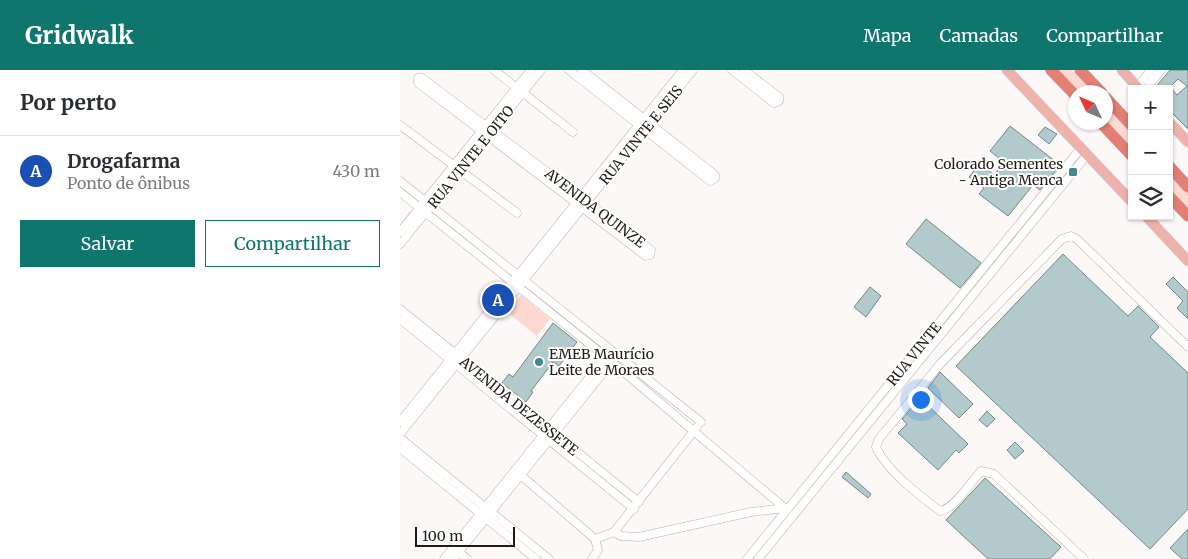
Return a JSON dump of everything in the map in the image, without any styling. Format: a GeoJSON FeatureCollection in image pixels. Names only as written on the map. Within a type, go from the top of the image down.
{"type":"FeatureCollection","features":[{"type":"Feature","properties":{"kind":"highway"},"geometry":{"type":"LineString","coordinates":[[1051,70],[1068,88]]}},
{"type":"Feature","properties":{"kind":"highway"},"geometry":{"type":"LineString","coordinates":[[1080,70],[1094,85]]}},
{"type":"Feature","properties":{"kind":"highway"},"geometry":{"type":"LineString","coordinates":[[1113,106],[1128,122]]}},
{"type":"Feature","properties":{"kind":"highway"},"geometry":{"type":"LineString","coordinates":[[1108,130],[1128,152]]}},
{"type":"Feature","properties":{"kind":"highway"},"geometry":{"type":"LineString","coordinates":[[1173,170],[1188,187]]}},
{"type":"Feature","properties":{"kind":"highway"},"geometry":{"type":"LineString","coordinates":[[1173,200],[1188,216]]}},
{"type":"Feature","properties":{"kind":"main road"},"geometry":{"type":"LineString","coordinates":[[1007,70],[1128,198]]}},
{"type":"Feature","properties":{"kind":"main road"},"geometry":{"type":"LineString","coordinates":[[1122,70],[1138,85]]}},
{"type":"Feature","properties":{"kind":"main road"},"geometry":{"type":"LineString","coordinates":[[1173,126],[1188,142]]}},
{"type":"Feature","properties":{"kind":"main road"},"geometry":{"type":"LineString","coordinates":[[1150,220],[1188,261]]}},
{"type":"Feature","properties":{"kind":"street"},"geometry":{"type":"LineString","coordinates":[[494,70],[573,132]]}},
{"type":"Feature","properties":{"kind":"street","name":"RUA VINTE E OITO"},"geometry":{"type":"LineString","coordinates":[[520,90],[531,70]]}},
{"type":"Feature","properties":{"kind":"street","name":"RUA VINTE E OITO"},"geometry":{"type":"LineString","coordinates":[[400,244],[428,203],[520,90],[541,70]]}},
{"type":"Feature","properties":{"kind":"street"},"geometry":{"type":"LineString","coordinates":[[569,70],[676,149],[715,175],[715,178],[710,181],[676,149]]}},
{"type":"Feature","properties":{"kind":"street"},"geometry":{"type":"LineString","coordinates":[[582,70],[644,124]]}},
{"type":"Feature","properties":{"kind":"street","name":"RUA VINTE E SEIS"},"geometry":{"type":"LineString","coordinates":[[400,434],[455,360],[644,124],[683,70]]}},
{"type":"Feature","properties":{"kind":"street","name":"RUA VINTE E SEIS"},"geometry":{"type":"LineString","coordinates":[[644,124],[693,70]]}},
{"type":"Feature","properties":{"kind":"street"},"geometry":{"type":"LineString","coordinates":[[732,70],[774,103],[777,103],[779,97],[744,70]]}},
{"type":"Feature","properties":{"kind":"street"},"geometry":{"type":"LineString","coordinates":[[1143,85],[1151,70]]}},
{"type":"Feature","properties":{"kind":"street"},"geometry":{"type":"LineString","coordinates":[[1144,85],[1161,70]]}},
{"type":"Feature","properties":{"kind":"street","name":"AVENIDA QUINZE"},"geometry":{"type":"LineString","coordinates":[[489,128],[422,78],[418,78],[418,83],[484,135],[582,203],[650,250],[650,255],[646,256],[582,203],[489,128]]}},
{"type":"Feature","properties":{"kind":"street"},"geometry":{"type":"LineString","coordinates":[[400,125],[517,213]]}},
{"type":"Feature","properties":{"kind":"street","name":"RUA VINTE"},"geometry":{"type":"LineString","coordinates":[[747,559],[786,509],[1084,152]]}},
{"type":"Feature","properties":{"kind":"street","name":"RUA VINTE"},"geometry":{"type":"LineString","coordinates":[[758,559],[1084,152]]}},
{"type":"Feature","properties":{"kind":"street"},"geometry":{"type":"LineString","coordinates":[[400,182],[521,277],[706,441],[786,509]]}},
{"type":"Feature","properties":{"kind":"street"},"geometry":{"type":"LineString","coordinates":[[400,192],[516,284],[702,422],[706,441]]}},
{"type":"Feature","properties":{"kind":"street","name":"RUA VINTE E OITO"},"geometry":{"type":"LineString","coordinates":[[400,232],[423,210]]}},
{"type":"Feature","properties":{"kind":"street"},"geometry":{"type":"LineString","coordinates":[[1084,559],[994,474],[987,471],[981,471],[952,505],[940,511],[921,496],[880,456],[876,447],[879,439],[940,364],[1062,239],[1071,236],[1077,239],[1188,347]]}},
{"type":"Feature","properties":{"kind":"street","name":"AVENIDA DEZESSETE"},"geometry":{"type":"LineString","coordinates":[[400,309],[545,439],[634,509]]}},
{"type":"Feature","properties":{"kind":"street","name":"AVENIDA DEZESSETE"},"geometry":{"type":"LineString","coordinates":[[400,319],[551,432],[639,502]]}},
{"type":"Feature","properties":{"kind":"street"},"geometry":{"type":"LineString","coordinates":[[444,559],[486,512],[612,356]]}},
{"type":"Feature","properties":{"kind":"street","name":"RUA VINTE E SEIS"},"geometry":{"type":"LineString","coordinates":[[400,422],[455,360]]}},
{"type":"Feature","properties":{"kind":"street"},"geometry":{"type":"LineString","coordinates":[[592,559],[597,542],[614,532],[702,422]]}},
{"type":"Feature","properties":{"kind":"street"},"geometry":{"type":"LineString","coordinates":[[400,438],[486,512],[536,559]]}},
{"type":"Feature","properties":{"kind":"street"},"geometry":{"type":"LineString","coordinates":[[400,448],[549,559]]}},
{"type":"Feature","properties":{"kind":"street"},"geometry":{"type":"LineString","coordinates":[[518,473],[597,542]]}},
{"type":"Feature","properties":{"kind":"street"},"geometry":{"type":"LineString","coordinates":[[614,532],[621,536],[639,538],[751,512],[786,509]]}},
{"type":"Feature","properties":{"kind":"street"},"geometry":{"type":"LineString","coordinates":[[453,559],[486,512]]}},
{"type":"Feature","properties":{"kind":"street"},"geometry":{"type":"LineString","coordinates":[[459,552],[467,559]]}},
{"type":"Feature","properties":{"kind":"shaded area"},"geometry":{"type":"Polygon","coordinates":[[[1057,70],[1072,70],[1086,85],[1071,85],[1057,70]]]}},
{"type":"Feature","properties":{"kind":"shaded area"},"geometry":{"type":"Polygon","coordinates":[[[1113,114],[1128,130],[1128,146],[1113,130],[1113,114]]]}},
{"type":"Feature","properties":{"kind":"shaded area"},"geometry":{"type":"Polygon","coordinates":[[[1173,179],[1188,193],[1188,211],[1173,195],[1173,179]]]}},
{"type":"Feature","properties":{"kind":"shaded area"},"geometry":{"type":"Polygon","coordinates":[[[521,295],[550,319],[537,336],[507,312],[521,295]]]}},
{"type":"Feature","properties":{"kind":"building"},"geometry":{"type":"Polygon","coordinates":[[[1170,70],[1188,70],[1188,129],[1173,114],[1173,90],[1177,95],[1187,86],[1178,79],[1172,85],[1157,85],[1170,70]]]}},
{"type":"Feature","properties":{"kind":"building"},"geometry":{"type":"Polygon","coordinates":[[[1010,126],[1060,165],[1040,190],[1033,185],[1008,216],[979,194],[984,188],[969,177],[980,163],[994,175],[1004,162],[990,151],[1010,126]]]}},
{"type":"Feature","properties":{"kind":"building"},"geometry":{"type":"Polygon","coordinates":[[[1045,127],[1057,134],[1049,144],[1038,135],[1045,127]]]}},
{"type":"Feature","properties":{"kind":"building"},"geometry":{"type":"Polygon","coordinates":[[[926,219],[981,263],[960,288],[906,244],[926,219]]]}},
{"type":"Feature","properties":{"kind":"building"},"geometry":{"type":"Polygon","coordinates":[[[1063,254],[1128,316],[1138,306],[1159,327],[1150,337],[1188,373],[1188,509],[1150,549],[956,366],[1063,254]]]}},
{"type":"Feature","properties":{"kind":"building"},"geometry":{"type":"Polygon","coordinates":[[[1173,277],[1188,292],[1188,319],[1177,308],[1183,301],[1166,284],[1173,277]]]}},
{"type":"Feature","properties":{"kind":"building"},"geometry":{"type":"Polygon","coordinates":[[[870,287],[881,296],[866,317],[854,307],[870,287]]]}},
{"type":"Feature","properties":{"kind":"building"},"geometry":{"type":"Polygon","coordinates":[[[553,323],[577,342],[559,366],[553,362],[531,391],[533,392],[526,402],[502,383],[509,374],[513,377],[553,323]]]}},
{"type":"Feature","properties":{"kind":"building"},"geometry":{"type":"Polygon","coordinates":[[[940,372],[973,404],[959,418],[928,388],[940,372]]]}},
{"type":"Feature","properties":{"kind":"building"},"geometry":{"type":"Polygon","coordinates":[[[920,398],[968,444],[959,453],[956,450],[938,470],[898,433],[907,424],[902,419],[920,398]]]}},
{"type":"Feature","properties":{"kind":"building"},"geometry":{"type":"Polygon","coordinates":[[[987,411],[995,419],[987,427],[979,420],[987,411]]]}},
{"type":"Feature","properties":{"kind":"building"},"geometry":{"type":"Polygon","coordinates":[[[1015,442],[1024,451],[1015,459],[1007,450],[1015,442]]]}},
{"type":"Feature","properties":{"kind":"building"},"geometry":{"type":"Polygon","coordinates":[[[846,472],[871,494],[868,498],[842,477],[846,472]]]}},
{"type":"Feature","properties":{"kind":"building"},"geometry":{"type":"Polygon","coordinates":[[[985,478],[1061,547],[1050,559],[988,559],[946,520],[985,478]]]}},
{"type":"Feature","properties":{"kind":"building"},"geometry":{"type":"Polygon","coordinates":[[[1188,529],[1188,559],[1182,559],[1170,548],[1188,529]]]}},
{"type":"Feature","properties":{"kind":"place","name":"Colorado Sementes - Antiga Menca"},"geometry":{"type":"Point","coordinates":[1073,172]}},
{"type":"Feature","properties":{"kind":"place","name":"Drogafarma"},"geometry":{"type":"Point","coordinates":[498,300]}},
{"type":"Feature","properties":{"kind":"place","name":"EMEB Maurício Leite de Moraes"},"geometry":{"type":"Point","coordinates":[539,362]}}]}
